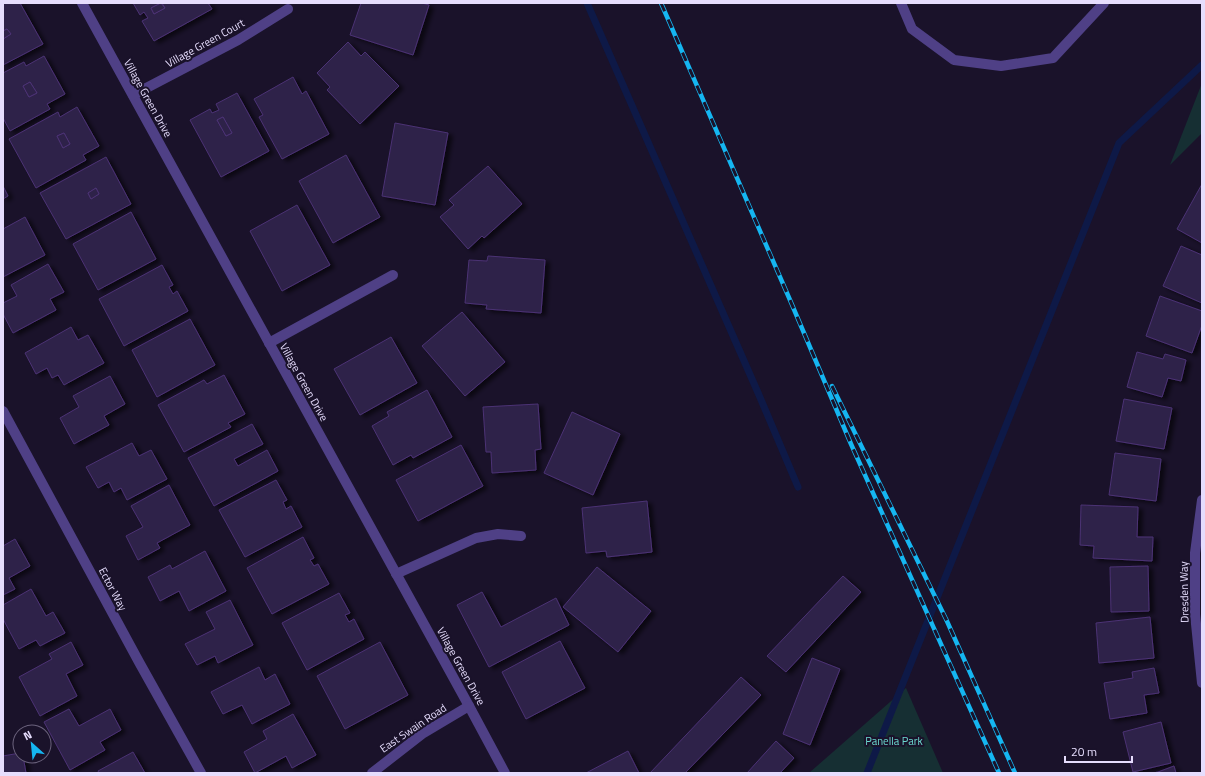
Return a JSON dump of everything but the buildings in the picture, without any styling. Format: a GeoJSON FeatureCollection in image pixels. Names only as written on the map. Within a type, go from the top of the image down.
{"type":"FeatureCollection","features":[{"type":"Feature","properties":{"kind":"street","name":"Village Green Drive"},"geometry":{"type":"LineString","coordinates":[[82,3],[505,773]]}},
{"type":"Feature","properties":{"kind":"street"},"geometry":{"type":"LineString","coordinates":[[901,3],[912,29],[954,60],[1001,66],[1053,58],[1104,3]]}},
{"type":"Feature","properties":{"kind":"street","name":"Village Green Court"},"geometry":{"type":"LineString","coordinates":[[132,95],[238,40],[288,9]]}},
{"type":"Feature","properties":{"kind":"street"},"geometry":{"type":"LineString","coordinates":[[269,343],[394,275]]}},
{"type":"Feature","properties":{"kind":"street","name":"Ector Way"},"geometry":{"type":"LineString","coordinates":[[4,415],[201,773]]}},
{"type":"Feature","properties":{"kind":"street","name":"Dresden Way"},"geometry":{"type":"LineString","coordinates":[[1202,500],[1195,560],[1195,614],[1202,684]]}},
{"type":"Feature","properties":{"kind":"street"},"geometry":{"type":"LineString","coordinates":[[396,574],[476,538],[498,534],[521,536]]}},
{"type":"Feature","properties":{"kind":"street","name":"East Swain Road"},"geometry":{"type":"LineString","coordinates":[[372,773],[422,734],[469,706]]}},
{"type":"Feature","properties":{"kind":"green space"},"geometry":{"type":"Polygon","coordinates":[[[1202,83],[1202,133],[1170,165],[1202,83]]]}},
{"type":"Feature","properties":{"kind":"green space","name":"Panella Park"},"geometry":{"type":"Polygon","coordinates":[[[906,688],[943,773],[809,773],[906,688]]]}},
{"type":"Feature","properties":{"kind":"waterway"},"geometry":{"type":"LineString","coordinates":[[587,3],[798,487]]}},
{"type":"Feature","properties":{"kind":"waterway"},"geometry":{"type":"LineString","coordinates":[[867,773],[1119,143],[1202,65]]}},
{"type":"Feature","properties":{"kind":"railway"},"geometry":{"type":"LineString","coordinates":[[661,3],[851,444],[999,773]]}},
{"type":"Feature","properties":{"kind":"railway"},"geometry":{"type":"LineString","coordinates":[[832,386],[946,619],[1015,773]]}}]}
